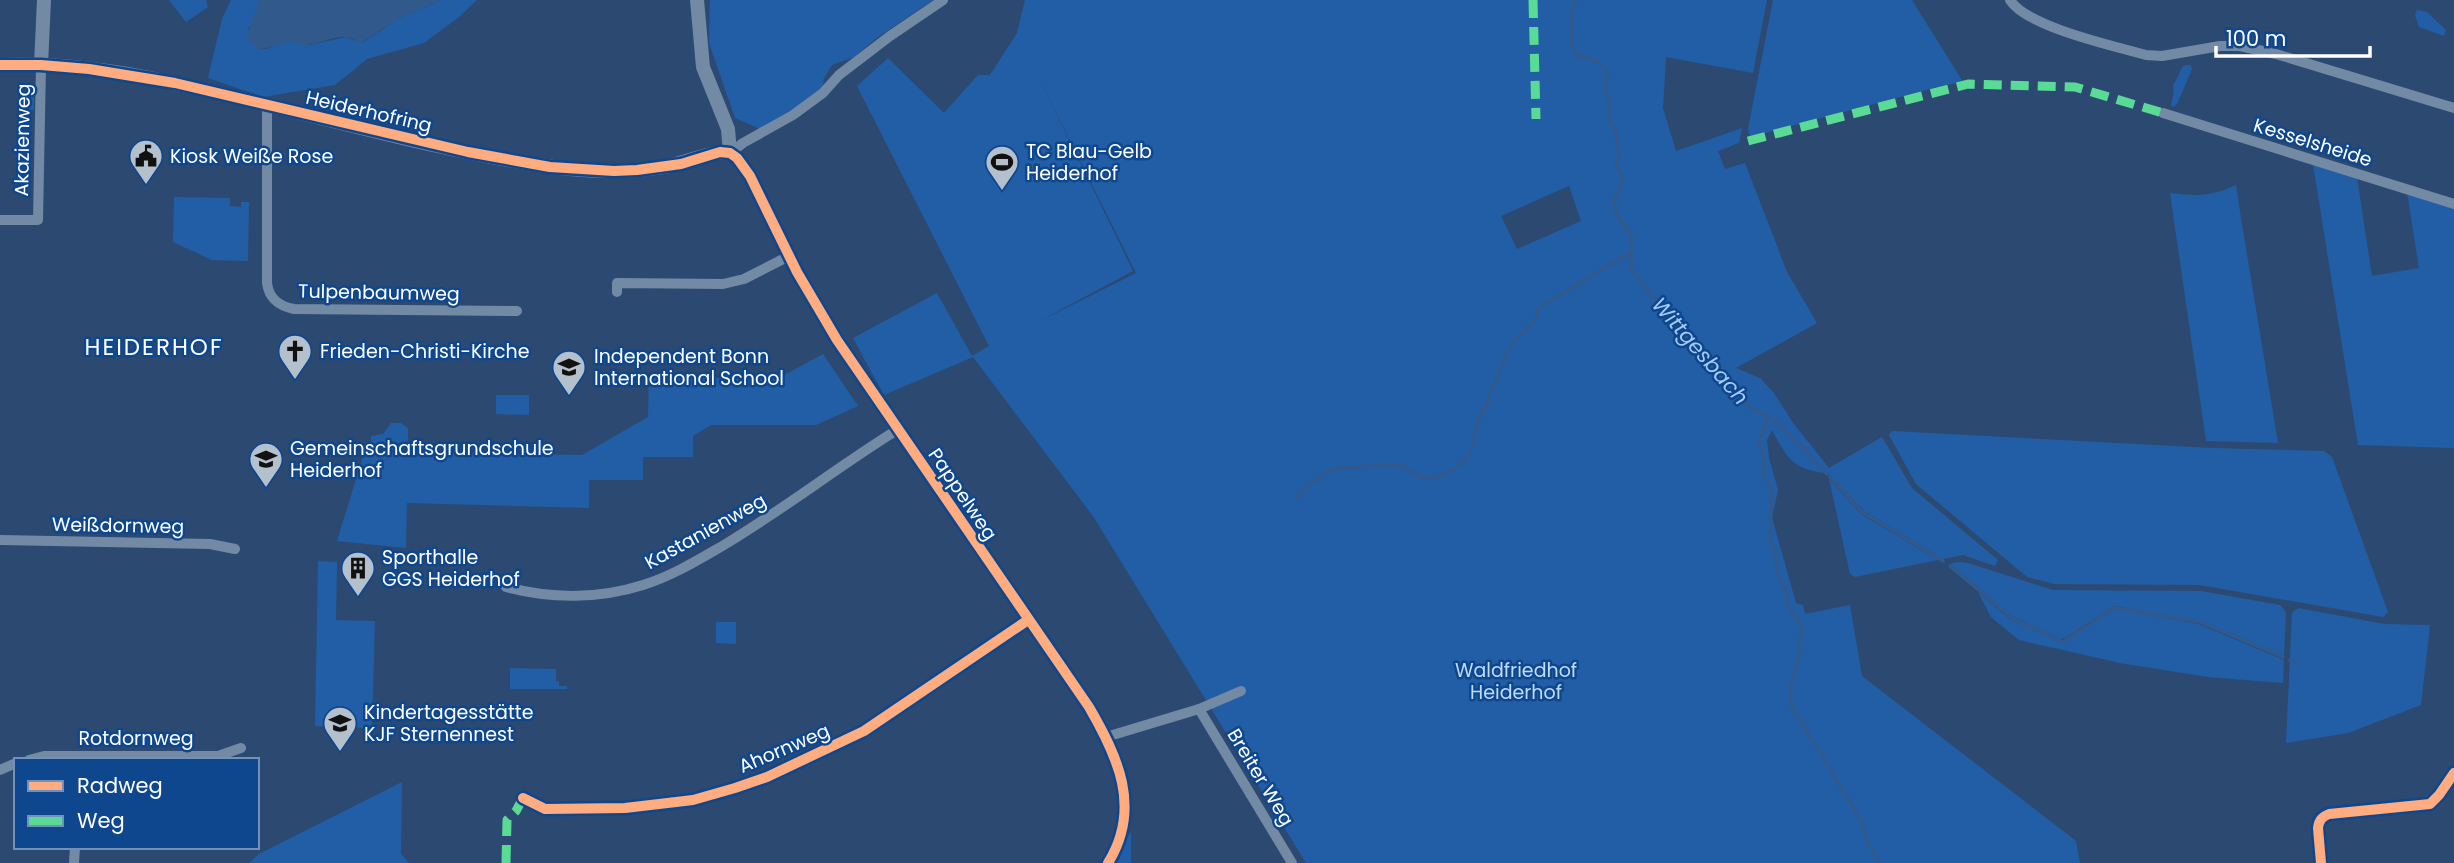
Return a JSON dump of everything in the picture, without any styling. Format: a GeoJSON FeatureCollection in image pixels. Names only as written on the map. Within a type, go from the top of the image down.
{"type":"FeatureCollection","features":[{"type":"Feature","properties":{"kind":"street"},"geometry":{"type":"LineString","coordinates":[[41,65],[44,0]]}},
{"type":"Feature","properties":{"kind":"street"},"geometry":{"type":"LineString","coordinates":[[697,0],[703,66],[728,129],[730,153]]}},
{"type":"Feature","properties":{"kind":"street"},"geometry":{"type":"LineString","coordinates":[[730,153],[793,116],[823,93],[839,75],[943,0]]}},
{"type":"Feature","properties":{"kind":"street"},"geometry":{"type":"LineString","coordinates":[[2010,0],[2016,8],[2043,23],[2146,55],[2162,56],[2220,46],[2240,46],[2276,54],[2454,108]]}},
{"type":"Feature","properties":{"kind":"street","name":"Heiderhofring"},"geometry":{"type":"LineString","coordinates":[[0,65],[89,69],[139,77],[267,104],[468,152],[550,167],[637,170],[681,164],[720,152],[730,153]]}},
{"type":"Feature","properties":{"kind":"street","name":"Akazienweg"},"geometry":{"type":"LineString","coordinates":[[0,220],[38,220],[41,65]]}},
{"type":"Feature","properties":{"kind":"street","name":"Tulpenbaumweg"},"geometry":{"type":"LineString","coordinates":[[267,104],[267,283],[270,296],[276,302],[294,309],[517,311]]}},
{"type":"Feature","properties":{"kind":"street","name":"Kesselsheide"},"geometry":{"type":"LineString","coordinates":[[2163,113],[2454,204]]}},
{"type":"Feature","properties":{"kind":"street","name":"Pappelweg"},"geometry":{"type":"LineString","coordinates":[[730,153],[750,176],[789,256],[837,340],[1089,708],[1106,737],[1119,770],[1126,807],[1122,833],[1108,863]]}},
{"type":"Feature","properties":{"kind":"street"},"geometry":{"type":"LineString","coordinates":[[617,292],[617,283],[723,284],[744,279],[789,256]]}},
{"type":"Feature","properties":{"kind":"street","name":"Kastanienweg"},"geometry":{"type":"LineString","coordinates":[[506,587],[535,595],[578,596],[651,582],[704,557],[762,522],[897,430]]}},
{"type":"Feature","properties":{"kind":"street","name":"Weißdornweg"},"geometry":{"type":"LineString","coordinates":[[0,540],[210,544],[236,549]]}},
{"type":"Feature","properties":{"kind":"street","name":"Ahornweg"},"geometry":{"type":"LineString","coordinates":[[523,798],[545,809],[625,808],[693,800],[746,784],[864,731],[1028,620]]}},
{"type":"Feature","properties":{"kind":"street"},"geometry":{"type":"LineString","coordinates":[[1106,737],[1199,709],[1241,691]]}},
{"type":"Feature","properties":{"kind":"street","name":"Breiter Weg"},"geometry":{"type":"LineString","coordinates":[[1199,709],[1292,863]]}},
{"type":"Feature","properties":{"kind":"street","name":"Rotdornweg"},"geometry":{"type":"LineString","coordinates":[[36,758],[218,756],[241,748]]}},
{"type":"Feature","properties":{"kind":"green space"},"geometry":{"type":"Polygon","coordinates":[[[169,0],[206,0],[208,7],[186,22],[169,0]]]}},
{"type":"Feature","properties":{"kind":"green space"},"geometry":{"type":"Polygon","coordinates":[[[231,0],[260,0],[254,21],[248,29],[258,49],[267,49],[279,43],[293,41],[310,45],[346,37],[362,43],[399,18],[442,0],[477,0],[424,43],[367,59],[335,85],[263,97],[208,78],[222,19],[231,0]]]}},
{"type":"Feature","properties":{"kind":"green space"},"geometry":{"type":"Polygon","coordinates":[[[710,0],[933,0],[878,37],[854,57],[832,65],[823,80],[824,90],[760,129],[735,118],[709,43],[710,0]]]}},
{"type":"Feature","properties":{"kind":"green space","name":"Waldfriedhof Heiderhof"},"geometry":{"type":"Polygon","coordinates":[[[1025,0],[1767,0],[1753,73],[1666,57],[1663,108],[1676,151],[1742,128],[1739,143],[1718,151],[1725,169],[1745,163],[1787,272],[1817,323],[1736,368],[1760,378],[1774,393],[1793,423],[1829,468],[1882,437],[1912,488],[1998,560],[1995,566],[1963,555],[1943,559],[1864,511],[1826,471],[1812,471],[1796,464],[1786,454],[1772,430],[1767,440],[1778,490],[1772,518],[1796,603],[1803,605],[1805,614],[1850,605],[1862,676],[2076,841],[2080,863],[1306,863],[1093,516],[973,357],[884,395],[853,338],[937,293],[972,356],[989,346],[857,86],[888,58],[944,113],[978,75],[990,75],[1017,33],[1025,0]],[[1036,72],[1133,271],[1038,322],[1136,273],[1036,72]],[[1569,186],[1501,216],[1517,249],[1581,221],[1569,186]]]}},
{"type":"Feature","properties":{"kind":"green space"},"geometry":{"type":"Polygon","coordinates":[[[1773,0],[1912,0],[1963,82],[1750,137],[1748,129],[1773,0]]]}},
{"type":"Feature","properties":{"kind":"green space"},"geometry":{"type":"Polygon","coordinates":[[[2417,10],[2427,12],[2446,30],[2444,36],[2419,27],[2415,15],[2417,10]]]}},
{"type":"Feature","properties":{"kind":"green space"},"geometry":{"type":"Polygon","coordinates":[[[2191,65],[2192,69],[2178,102],[2174,107],[2171,106],[2173,86],[2183,66],[2191,65]]]}},
{"type":"Feature","properties":{"kind":"green space"},"geometry":{"type":"Polygon","coordinates":[[[26,87],[34,87],[34,109],[26,117],[26,87]]]}},
{"type":"Feature","properties":{"kind":"green space"},"geometry":{"type":"Polygon","coordinates":[[[2313,164],[2357,178],[2372,276],[2419,268],[2407,192],[2454,207],[2454,448],[2358,445],[2313,164]]]}},
{"type":"Feature","properties":{"kind":"green space"},"geometry":{"type":"Polygon","coordinates":[[[2236,185],[2278,443],[2206,441],[2170,193],[2203,195],[2236,185]]]}},
{"type":"Feature","properties":{"kind":"green space"},"geometry":{"type":"Polygon","coordinates":[[[174,197],[230,198],[230,206],[241,207],[241,202],[249,202],[248,261],[212,260],[173,242],[174,197]]]}},
{"type":"Feature","properties":{"kind":"green space"},"geometry":{"type":"Polygon","coordinates":[[[823,354],[858,406],[816,425],[711,425],[693,436],[693,457],[643,457],[643,480],[589,480],[589,508],[407,503],[406,548],[337,541],[364,453],[395,452],[385,445],[381,448],[371,444],[371,436],[383,434],[391,423],[401,423],[408,428],[408,440],[402,452],[582,455],[648,417],[649,377],[777,379],[823,354]]]}},
{"type":"Feature","properties":{"kind":"green space"},"geometry":{"type":"Polygon","coordinates":[[[496,395],[529,395],[529,415],[496,414],[496,395]]]}},
{"type":"Feature","properties":{"kind":"green space"},"geometry":{"type":"Polygon","coordinates":[[[1892,431],[2212,448],[2324,451],[2332,457],[2388,612],[2383,617],[2200,585],[2054,584],[2027,577],[1916,484],[1889,435],[1892,431]]]}},
{"type":"Feature","properties":{"kind":"green space"},"geometry":{"type":"Polygon","coordinates":[[[1829,479],[1861,514],[1938,560],[1855,577],[1850,574],[1829,479]]]}},
{"type":"Feature","properties":{"kind":"green space"},"geometry":{"type":"Polygon","coordinates":[[[318,561],[337,562],[336,620],[375,621],[372,728],[315,726],[318,561]]]}},
{"type":"Feature","properties":{"kind":"green space"},"geometry":{"type":"Polygon","coordinates":[[[1968,563],[2053,590],[2201,591],[2280,605],[2286,612],[2284,656],[2200,621],[2114,606],[2060,639],[2012,616],[1950,564],[1968,563]]]}},
{"type":"Feature","properties":{"kind":"green space"},"geometry":{"type":"Polygon","coordinates":[[[1978,592],[2010,619],[2062,643],[2115,609],[2199,624],[2284,660],[2283,683],[2208,677],[2120,663],[2019,640],[1991,617],[1978,592]]]}},
{"type":"Feature","properties":{"kind":"green space"},"geometry":{"type":"Polygon","coordinates":[[[2298,608],[2384,624],[2430,625],[2421,705],[2348,733],[2286,743],[2292,613],[2298,608]]]}},
{"type":"Feature","properties":{"kind":"green space"},"geometry":{"type":"Polygon","coordinates":[[[716,622],[736,622],[736,644],[716,643],[716,622]]]}},
{"type":"Feature","properties":{"kind":"green space"},"geometry":{"type":"Polygon","coordinates":[[[510,668],[556,669],[556,681],[559,681],[559,686],[567,686],[567,689],[510,689],[510,668]]]}},
{"type":"Feature","properties":{"kind":"green space"},"geometry":{"type":"Polygon","coordinates":[[[402,782],[401,854],[409,863],[249,863],[259,854],[402,782]]]}},
{"type":"Feature","properties":{"kind":"green space"},"geometry":{"type":"Polygon","coordinates":[[[1131,833],[1131,863],[1116,863],[1129,834],[1131,833]]]}},
{"type":"Feature","properties":{"kind":"shaded area"},"geometry":{"type":"Polygon","coordinates":[[[260,0],[442,0],[399,18],[361,43],[338,37],[312,44],[293,41],[258,49],[247,38],[260,0]]]}},
{"type":"Feature","properties":{"kind":"waterway","name":"Wittgesbach"},"geometry":{"type":"LineString","coordinates":[[1577,0],[1570,23],[1573,49],[1575,54],[1597,61],[1607,75],[1605,90],[1610,105],[1610,123],[1615,128],[1618,146],[1619,158],[1616,165],[1622,175],[1622,184],[1613,202],[1618,216],[1631,235],[1631,269],[1702,358],[1719,369],[1751,409],[1767,415],[1759,446],[1764,455],[1764,475],[1772,490],[1770,539],[1789,608],[1799,621],[1802,631],[1798,644],[1800,654],[1790,687],[1791,705],[1862,822],[1867,841],[1880,863]]}},
{"type":"Feature","properties":{"kind":"waterway"},"geometry":{"type":"LineString","coordinates":[[1297,498],[1304,488],[1328,472],[1341,468],[1401,465],[1424,479],[1453,470],[1469,454],[1478,423],[1511,345],[1538,316],[1538,308],[1631,252]]}},
{"type":"Feature","properties":{"kind":"waterway"},"geometry":{"type":"LineString","coordinates":[[1767,415],[1827,474]]}},
{"type":"Feature","properties":{"kind":"waterway"},"geometry":{"type":"LineString","coordinates":[[1830,477],[1862,512],[1943,561]]}},
{"type":"Feature","properties":{"kind":"waterway"},"geometry":{"type":"LineString","coordinates":[[1950,566],[2012,618],[2063,642],[2114,608],[2200,622],[2283,657]]}},
{"type":"Feature","properties":{"kind":"waterway"},"geometry":{"type":"LineString","coordinates":[[2290,660],[2295,662]]}},
{"type":"Feature","properties":{"kind":"marked path"},"geometry":{"type":"LineString","coordinates":[[1533,0],[1536,119]]}},
{"type":"Feature","properties":{"kind":"marked path"},"geometry":{"type":"LineString","coordinates":[[1748,141],[1968,84],[2075,87],[2163,113]]}},
{"type":"Feature","properties":{"kind":"marked path"},"geometry":{"type":"LineString","coordinates":[[506,863],[507,820],[523,798]]}},
{"type":"Feature","properties":{"kind":"cycle path"},"geometry":{"type":"LineString","coordinates":[[0,65],[89,69],[175,83],[468,152],[550,167],[637,170],[681,164],[720,152],[730,153],[737,158],[750,176],[797,272],[837,340],[1100,726],[1117,764],[1125,803],[1118,843],[1108,863]]}},
{"type":"Feature","properties":{"kind":"cycle path"},"geometry":{"type":"LineString","coordinates":[[523,798],[545,809],[625,808],[693,800],[767,777],[864,731],[1028,620]]}},
{"type":"Feature","properties":{"kind":"cycle path"},"geometry":{"type":"LineString","coordinates":[[2321,863],[2318,828],[2324,816],[2430,804],[2454,773]]}},
{"type":"Feature","properties":{"kind":"place","name":"Kiosk Weiße Rose"},"geometry":{"type":"Point","coordinates":[146,186]}},
{"type":"Feature","properties":{"kind":"place","name":"TC Blau-Gelb Heiderhof"},"geometry":{"type":"Point","coordinates":[1002,192]}},
{"type":"Feature","properties":{"kind":"place","name":"Frieden-Christi-Kirche"},"geometry":{"type":"Point","coordinates":[295,381]}},
{"type":"Feature","properties":{"kind":"place","name":"Independent Bonn International School"},"geometry":{"type":"Point","coordinates":[569,397]}},
{"type":"Feature","properties":{"kind":"place","name":"Gemeinschaftsgrundschule Heiderhof"},"geometry":{"type":"Point","coordinates":[266,489]}},
{"type":"Feature","properties":{"kind":"place","name":"Sporthalle GGS Heiderhof"},"geometry":{"type":"Point","coordinates":[358,598]}},
{"type":"Feature","properties":{"kind":"place","name":"Kindertagesstätte KJF Sternennest"},"geometry":{"type":"Point","coordinates":[340,753]}},
{"type":"Feature","properties":{"kind":"district","name":"HEIDERHOF"},"geometry":{"type":"Point","coordinates":[154,347]}}]}
